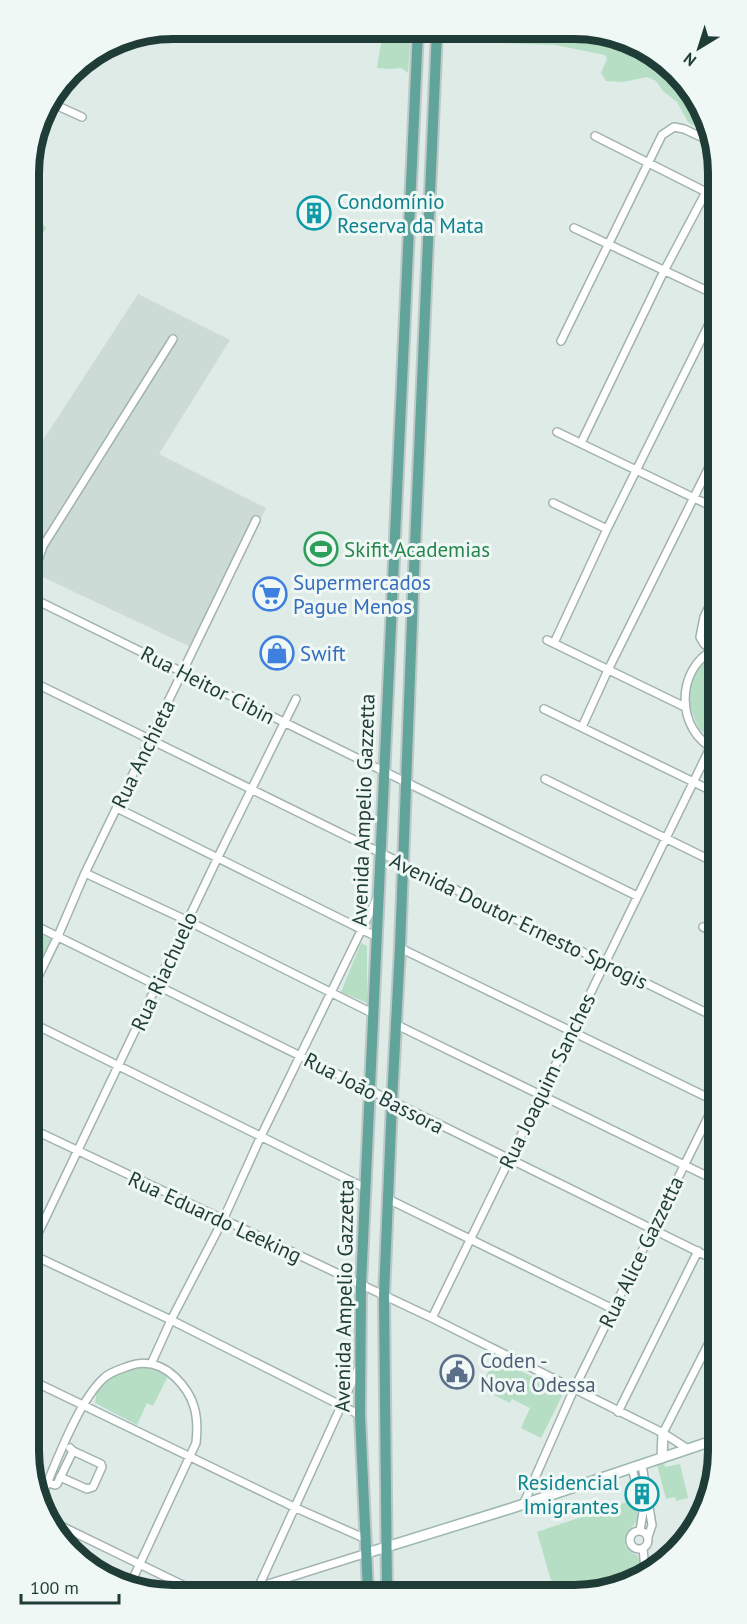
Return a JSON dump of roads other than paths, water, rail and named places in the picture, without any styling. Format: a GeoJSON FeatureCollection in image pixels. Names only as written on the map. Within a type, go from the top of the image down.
{"type":"FeatureCollection","features":[{"type":"Feature","properties":{"kind":"main road","name":"Avenida Ampelio Gazzetta"},"geometry":{"type":"LineString","coordinates":[[368,1585],[360,1414],[361,1285],[418,39]]}},
{"type":"Feature","properties":{"kind":"main road","name":"Avenida Ampelio Gazzetta"},"geometry":{"type":"LineString","coordinates":[[387,1585],[384,1295],[397,1024],[436,39]]}},
{"type":"Feature","properties":{"kind":"main road"},"geometry":{"type":"LineString","coordinates":[[406,286],[417,291],[425,290]]}},
{"type":"Feature","properties":{"kind":"main road"},"geometry":{"type":"LineString","coordinates":[[393,575],[405,582],[413,594]]}},
{"type":"Feature","properties":{"kind":"main road"},"geometry":{"type":"LineString","coordinates":[[662,1458],[663,1433]]}},
{"type":"Feature","properties":{"kind":"main road"},"geometry":{"type":"LineString","coordinates":[[367,1553],[524,1505],[708,1442]]}},
{"type":"Feature","properties":{"kind":"street"},"geometry":{"type":"LineString","coordinates":[[57,106],[81,117]]}},
{"type":"Feature","properties":{"kind":"street"},"geometry":{"type":"LineString","coordinates":[[561,341],[662,135],[674,127],[703,138]]}},
{"type":"Feature","properties":{"kind":"street"},"geometry":{"type":"LineString","coordinates":[[581,443],[664,271],[706,192],[595,136]]}},
{"type":"Feature","properties":{"kind":"street"},"geometry":{"type":"LineString","coordinates":[[574,228],[708,291]]}},
{"type":"Feature","properties":{"kind":"street"},"geometry":{"type":"LineString","coordinates":[[554,643],[607,529],[708,326]]}},
{"type":"Feature","properties":{"kind":"street"},"geometry":{"type":"LineString","coordinates":[[39,558],[43,546],[173,339]]}},
{"type":"Feature","properties":{"kind":"street"},"geometry":{"type":"LineString","coordinates":[[557,432],[708,505]]}},
{"type":"Feature","properties":{"kind":"street"},"geometry":{"type":"LineString","coordinates":[[582,727],[708,469]]}},
{"type":"Feature","properties":{"kind":"street"},"geometry":{"type":"LineString","coordinates":[[553,503],[607,529]]}},
{"type":"Feature","properties":{"kind":"street","name":"Rua Anchieta"},"geometry":{"type":"LineString","coordinates":[[39,975],[85,873],[256,520]]}},
{"type":"Feature","properties":{"kind":"street","name":"Rua Heitor Cibin"},"geometry":{"type":"LineString","coordinates":[[39,601],[637,896]]}},
{"type":"Feature","properties":{"kind":"street"},"geometry":{"type":"LineString","coordinates":[[708,609],[700,637],[708,646]]}},
{"type":"Feature","properties":{"kind":"street"},"geometry":{"type":"LineString","coordinates":[[547,640],[685,707]]}},
{"type":"Feature","properties":{"kind":"street"},"geometry":{"type":"LineString","coordinates":[[708,654],[699,661],[690,674],[685,689],[687,715],[699,738],[708,745]]}},
{"type":"Feature","properties":{"kind":"street","name":"Avenida Doutor Ernesto Sprogis"},"geometry":{"type":"LineString","coordinates":[[39,685],[708,1013]]}},
{"type":"Feature","properties":{"kind":"street","name":"Rua Riachuelo"},"geometry":{"type":"LineString","coordinates":[[39,1231],[296,699]]}},
{"type":"Feature","properties":{"kind":"street"},"geometry":{"type":"LineString","coordinates":[[544,709],[708,789]]}},
{"type":"Feature","properties":{"kind":"street","name":"Rua Joaquim Sanches"},"geometry":{"type":"LineString","coordinates":[[432,1318],[692,782],[708,757]]}},
{"type":"Feature","properties":{"kind":"street"},"geometry":{"type":"LineString","coordinates":[[545,778],[708,859]]}},
{"type":"Feature","properties":{"kind":"street"},"geometry":{"type":"LineString","coordinates":[[117,808],[377,937]]}},
{"type":"Feature","properties":{"kind":"street"},"geometry":{"type":"LineString","coordinates":[[85,873],[188,921],[374,1014]]}},
{"type":"Feature","properties":{"kind":"street"},"geometry":{"type":"LineString","coordinates":[[152,1362],[171,1320],[224,1220],[261,1136],[380,892]]}},
{"type":"Feature","properties":{"kind":"street","name":"Rua João Bassora"},"geometry":{"type":"LineString","coordinates":[[39,927],[156,987],[708,1256]]}},
{"type":"Feature","properties":{"kind":"street"},"geometry":{"type":"LineString","coordinates":[[703,927],[708,930]]}},
{"type":"Feature","properties":{"kind":"street"},"geometry":{"type":"LineString","coordinates":[[400,948],[708,1096]]}},
{"type":"Feature","properties":{"kind":"street"},"geometry":{"type":"LineString","coordinates":[[397,1024],[708,1177]]}},
{"type":"Feature","properties":{"kind":"street"},"geometry":{"type":"LineString","coordinates":[[39,1027],[365,1188]]}},
{"type":"Feature","properties":{"kind":"street","name":"Rua Alice Gazzetta"},"geometry":{"type":"LineString","coordinates":[[524,1505],[574,1389],[708,1116]]}},
{"type":"Feature","properties":{"kind":"street","name":"Rua Eduardo Leeking"},"geometry":{"type":"LineString","coordinates":[[39,1133],[432,1318],[663,1433],[688,1449]]}},
{"type":"Feature","properties":{"kind":"street"},"geometry":{"type":"LineString","coordinates":[[388,1199],[613,1309]]}},
{"type":"Feature","properties":{"kind":"street"},"geometry":{"type":"LineString","coordinates":[[618,1412],[698,1251]]}},
{"type":"Feature","properties":{"kind":"street"},"geometry":{"type":"LineString","coordinates":[[39,1258],[171,1320],[360,1414]]}},
{"type":"Feature","properties":{"kind":"street"},"geometry":{"type":"LineString","coordinates":[[663,1433],[708,1345]]}},
{"type":"Feature","properties":{"kind":"street"},"geometry":{"type":"LineString","coordinates":[[259,1585],[362,1361]]}},
{"type":"Feature","properties":{"kind":"street"},"geometry":{"type":"LineString","coordinates":[[45,1489],[83,1405],[106,1376],[138,1362],[152,1362],[170,1372],[181,1383],[191,1396],[198,1422],[196,1443],[133,1579]]}},
{"type":"Feature","properties":{"kind":"street"},"geometry":{"type":"LineString","coordinates":[[39,1384],[296,1508],[366,1539]]}},
{"type":"Feature","properties":{"kind":"street"},"geometry":{"type":"LineString","coordinates":[[60,1477],[87,1489],[93,1487],[102,1467],[101,1464],[65,1446]]}},
{"type":"Feature","properties":{"kind":"street"},"geometry":{"type":"LineString","coordinates":[[48,1483],[55,1485],[74,1450]]}},
{"type":"Feature","properties":{"kind":"street"},"geometry":{"type":"LineString","coordinates":[[640,1531],[633,1533],[630,1539],[636,1548],[643,1548],[648,1544],[652,1525],[642,1465]]}},
{"type":"Feature","properties":{"kind":"street"},"geometry":{"type":"LineString","coordinates":[[632,1468],[642,1512],[640,1531]]}},
{"type":"Feature","properties":{"kind":"street"},"geometry":{"type":"LineString","coordinates":[[636,1485],[645,1483]]}},
{"type":"Feature","properties":{"kind":"street"},"geometry":{"type":"LineString","coordinates":[[63,1527],[183,1585]]}},
{"type":"Feature","properties":{"kind":"street"},"geometry":{"type":"LineString","coordinates":[[640,1531],[648,1537]]}},
{"type":"Feature","properties":{"kind":"street"},"geometry":{"type":"LineString","coordinates":[[643,1548],[645,1565]]}},
{"type":"Feature","properties":{"kind":"street"},"geometry":{"type":"LineString","coordinates":[[267,1585],[367,1553]]}},
{"type":"Feature","properties":{"kind":"place","name":"Condomínio Reserva da Mata"},"geometry":{"type":"Point","coordinates":[314,213]}},
{"type":"Feature","properties":{"kind":"place","name":"Skifit Academias"},"geometry":{"type":"Point","coordinates":[321,549]}},
{"type":"Feature","properties":{"kind":"place","name":"Supermercados Pague Menos"},"geometry":{"type":"Point","coordinates":[270,594]}},
{"type":"Feature","properties":{"kind":"place","name":"Swift"},"geometry":{"type":"Point","coordinates":[277,653]}},
{"type":"Feature","properties":{"kind":"place","name":"Coden - Nova Odessa"},"geometry":{"type":"Point","coordinates":[457,1372]}},
{"type":"Feature","properties":{"kind":"place","name":"Residencial Imigrantes"},"geometry":{"type":"Point","coordinates":[642,1494]}}]}
